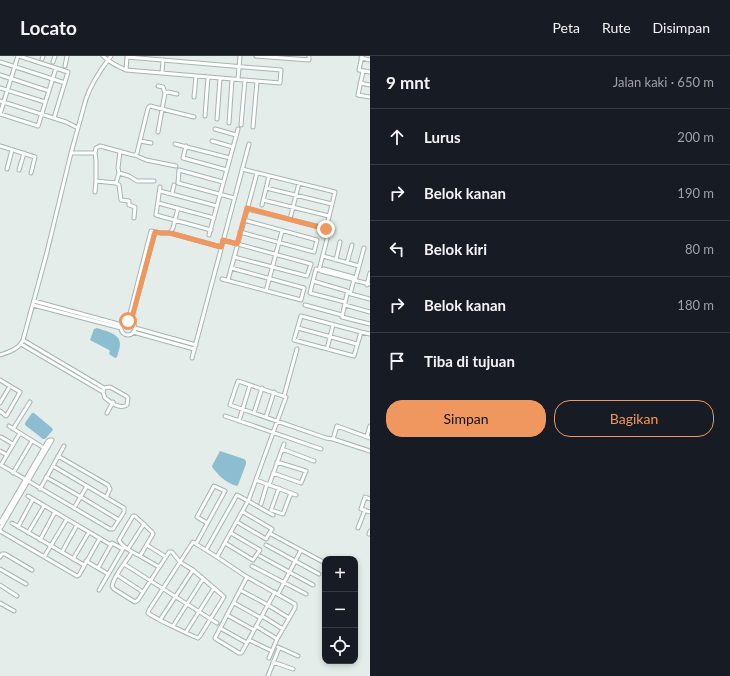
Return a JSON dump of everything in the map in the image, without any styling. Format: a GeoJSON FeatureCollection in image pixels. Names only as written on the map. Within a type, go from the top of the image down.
{"type":"FeatureCollection","features":[{"type":"Feature","properties":{"kind":"street"},"geometry":{"type":"LineString","coordinates":[[54,118],[68,72],[56,68],[19,56],[0,114],[38,126],[56,68]]}},
{"type":"Feature","properties":{"kind":"street"},"geometry":{"type":"LineString","coordinates":[[53,62],[55,56]]}},
{"type":"Feature","properties":{"kind":"street"},"geometry":{"type":"LineString","coordinates":[[64,66],[67,56]]}},
{"type":"Feature","properties":{"kind":"street"},"geometry":{"type":"LineString","coordinates":[[103,56],[116,66],[126,70],[280,83],[281,70],[127,57],[126,70]]}},
{"type":"Feature","properties":{"kind":"street"},"geometry":{"type":"LineString","coordinates":[[0,355],[17,348],[22,342],[74,153],[78,128],[88,93],[111,56]]}},
{"type":"Feature","properties":{"kind":"street"},"geometry":{"type":"LineString","coordinates":[[238,79],[240,56]]}},
{"type":"Feature","properties":{"kind":"street"},"geometry":{"type":"LineString","coordinates":[[256,56],[309,60],[309,56]]}},
{"type":"Feature","properties":{"kind":"street"},"geometry":{"type":"LineString","coordinates":[[370,60],[362,57],[359,70],[370,72]]}},
{"type":"Feature","properties":{"kind":"street"},"geometry":{"type":"LineString","coordinates":[[162,73],[163,60]]}},
{"type":"Feature","properties":{"kind":"street"},"geometry":{"type":"LineString","coordinates":[[0,62],[65,83]]}},
{"type":"Feature","properties":{"kind":"street"},"geometry":{"type":"LineString","coordinates":[[363,71],[358,95],[370,97]]}},
{"type":"Feature","properties":{"kind":"street"},"geometry":{"type":"LineString","coordinates":[[0,75],[49,91]]}},
{"type":"Feature","properties":{"kind":"street"},"geometry":{"type":"LineString","coordinates":[[194,98],[196,76]]}},
{"type":"Feature","properties":{"kind":"street"},"geometry":{"type":"LineString","coordinates":[[205,116],[208,77]]}},
{"type":"Feature","properties":{"kind":"street"},"geometry":{"type":"LineString","coordinates":[[217,119],[220,78]]}},
{"type":"Feature","properties":{"kind":"street"},"geometry":{"type":"LineString","coordinates":[[229,123],[232,79]]}},
{"type":"Feature","properties":{"kind":"street"},"geometry":{"type":"LineString","coordinates":[[241,125],[245,80]]}},
{"type":"Feature","properties":{"kind":"street"},"geometry":{"type":"LineString","coordinates":[[253,127],[256,81]]}},
{"type":"Feature","properties":{"kind":"street"},"geometry":{"type":"LineString","coordinates":[[360,83],[370,85]]}},
{"type":"Feature","properties":{"kind":"street"},"geometry":{"type":"LineString","coordinates":[[158,86],[163,87],[165,93],[158,132]]}},
{"type":"Feature","properties":{"kind":"street"},"geometry":{"type":"LineString","coordinates":[[0,88],[46,102]]}},
{"type":"Feature","properties":{"kind":"street"},"geometry":{"type":"LineString","coordinates":[[165,93],[177,94]]}},
{"type":"Feature","properties":{"kind":"street"},"geometry":{"type":"LineString","coordinates":[[0,101],[66,122],[78,128]]}},
{"type":"Feature","properties":{"kind":"street"},"geometry":{"type":"LineString","coordinates":[[135,155],[148,108],[151,106],[194,117]]}},
{"type":"Feature","properties":{"kind":"street"},"geometry":{"type":"LineString","coordinates":[[215,129],[236,135]]}},
{"type":"Feature","properties":{"kind":"street"},"geometry":{"type":"LineString","coordinates":[[209,235],[238,129]]}},
{"type":"Feature","properties":{"kind":"street"},"geometry":{"type":"LineString","coordinates":[[140,141],[151,143]]}},
{"type":"Feature","properties":{"kind":"street"},"geometry":{"type":"LineString","coordinates":[[212,141],[233,147]]}},
{"type":"Feature","properties":{"kind":"street"},"geometry":{"type":"LineString","coordinates":[[175,144],[230,158]]}},
{"type":"Feature","properties":{"kind":"street"},"geometry":{"type":"LineString","coordinates":[[192,358],[249,144]]}},
{"type":"Feature","properties":{"kind":"street"},"geometry":{"type":"LineString","coordinates":[[95,192],[95,149],[98,146],[135,155],[146,160],[176,166]]}},
{"type":"Feature","properties":{"kind":"street"},"geometry":{"type":"LineString","coordinates":[[186,146],[183,158],[226,170]]}},
{"type":"Feature","properties":{"kind":"street"},"geometry":{"type":"LineString","coordinates":[[0,147],[35,157],[31,173]]}},
{"type":"Feature","properties":{"kind":"street"},"geometry":{"type":"LineString","coordinates":[[7,168],[12,150]]}},
{"type":"Feature","properties":{"kind":"street"},"geometry":{"type":"LineString","coordinates":[[116,183],[119,173],[118,168],[120,151]]}},
{"type":"Feature","properties":{"kind":"street"},"geometry":{"type":"LineString","coordinates":[[19,170],[24,153]]}},
{"type":"Feature","properties":{"kind":"street"},"geometry":{"type":"LineString","coordinates":[[74,153],[95,153]]}},
{"type":"Feature","properties":{"kind":"street"},"geometry":{"type":"LineString","coordinates":[[242,169],[335,192],[326,229]]}},
{"type":"Feature","properties":{"kind":"street"},"geometry":{"type":"LineString","coordinates":[[223,182],[179,170],[178,183],[234,198]]}},
{"type":"Feature","properties":{"kind":"street"},"geometry":{"type":"LineString","coordinates":[[119,173],[137,181],[154,182]]}},
{"type":"Feature","properties":{"kind":"street"},"geometry":{"type":"LineString","coordinates":[[228,280],[257,173]]}},
{"type":"Feature","properties":{"kind":"street"},"geometry":{"type":"LineString","coordinates":[[262,205],[269,176]]}},
{"type":"Feature","properties":{"kind":"street"},"geometry":{"type":"LineString","coordinates":[[96,181],[116,183],[119,185],[121,200],[129,201],[130,206],[135,207],[134,218]]}},
{"type":"Feature","properties":{"kind":"street"},"geometry":{"type":"LineString","coordinates":[[290,219],[299,183]]}},
{"type":"Feature","properties":{"kind":"street"},"geometry":{"type":"LineString","coordinates":[[172,194],[174,185]]}},
{"type":"Feature","properties":{"kind":"street"},"geometry":{"type":"LineString","coordinates":[[266,188],[332,204]]}},
{"type":"Feature","properties":{"kind":"street"},"geometry":{"type":"LineString","coordinates":[[211,230],[156,215],[160,189],[172,194],[217,206]]}},
{"type":"Feature","properties":{"kind":"street"},"geometry":{"type":"LineString","coordinates":[[263,200],[330,216]]}},
{"type":"Feature","properties":{"kind":"street"},"geometry":{"type":"LineString","coordinates":[[158,203],[214,218]]}},
{"type":"Feature","properties":{"kind":"street"},"geometry":{"type":"LineString","coordinates":[[170,233],[173,228],[178,208]]}},
{"type":"Feature","properties":{"kind":"street"},"geometry":{"type":"LineString","coordinates":[[247,208],[333,230]]}},
{"type":"Feature","properties":{"kind":"street"},"geometry":{"type":"LineString","coordinates":[[240,232],[314,252],[317,240],[244,220]]}},
{"type":"Feature","properties":{"kind":"street"},"geometry":{"type":"LineString","coordinates":[[122,327],[125,322],[129,321],[151,231],[170,233],[221,247]]}},
{"type":"Feature","properties":{"kind":"street"},"geometry":{"type":"LineString","coordinates":[[266,291],[282,231]]}},
{"type":"Feature","properties":{"kind":"street"},"geometry":{"type":"LineString","coordinates":[[319,270],[327,239]]}},
{"type":"Feature","properties":{"kind":"street"},"geometry":{"type":"LineString","coordinates":[[223,240],[311,264],[307,276],[234,257]]}},
{"type":"Feature","properties":{"kind":"street"},"geometry":{"type":"LineString","coordinates":[[336,260],[340,242]]}},
{"type":"Feature","properties":{"kind":"street"},"geometry":{"type":"LineString","coordinates":[[347,263],[352,245]]}},
{"type":"Feature","properties":{"kind":"street"},"geometry":{"type":"LineString","coordinates":[[342,314],[347,294],[351,291],[364,248]]}},
{"type":"Feature","properties":{"kind":"street"},"geometry":{"type":"LineString","coordinates":[[323,256],[359,266]]}},
{"type":"Feature","properties":{"kind":"street"},"geometry":{"type":"LineString","coordinates":[[222,279],[301,300],[304,288],[231,268]]}},
{"type":"Feature","properties":{"kind":"street"},"geometry":{"type":"LineString","coordinates":[[370,273],[369,285],[354,280],[352,277],[316,269],[310,293],[370,312]]}},
{"type":"Feature","properties":{"kind":"street"},"geometry":{"type":"LineString","coordinates":[[313,281],[370,299]]}},
{"type":"Feature","properties":{"kind":"street"},"geometry":{"type":"LineString","coordinates":[[33,303],[122,327]]}},
{"type":"Feature","properties":{"kind":"street"},"geometry":{"type":"LineString","coordinates":[[305,305],[342,314],[342,317],[370,324]]}},
{"type":"Feature","properties":{"kind":"street"},"geometry":{"type":"LineString","coordinates":[[361,332],[354,356],[294,340],[301,316],[370,334]]}},
{"type":"Feature","properties":{"kind":"street"},"geometry":{"type":"LineString","coordinates":[[129,321],[133,323],[135,328],[196,344]]}},
{"type":"Feature","properties":{"kind":"street"},"geometry":{"type":"LineString","coordinates":[[327,349],[333,325]]}},
{"type":"Feature","properties":{"kind":"street"},"geometry":{"type":"LineString","coordinates":[[122,327],[124,333],[127,334],[133,332],[194,349]]}},
{"type":"Feature","properties":{"kind":"street"},"geometry":{"type":"LineString","coordinates":[[133,332],[135,328]]}},
{"type":"Feature","properties":{"kind":"street"},"geometry":{"type":"LineString","coordinates":[[298,328],[357,344]]}},
{"type":"Feature","properties":{"kind":"street"},"geometry":{"type":"LineString","coordinates":[[22,342],[104,390]]}},
{"type":"Feature","properties":{"kind":"street"},"geometry":{"type":"LineString","coordinates":[[217,556],[249,500],[286,397],[284,396],[297,349]]}},
{"type":"Feature","properties":{"kind":"street"},"geometry":{"type":"LineString","coordinates":[[0,380],[20,392],[6,416],[0,411]]}},
{"type":"Feature","properties":{"kind":"street"},"geometry":{"type":"LineString","coordinates":[[284,396],[238,381],[230,405],[326,438],[370,451]]}},
{"type":"Feature","properties":{"kind":"street"},"geometry":{"type":"LineString","coordinates":[[239,420],[250,385]]}},
{"type":"Feature","properties":{"kind":"street"},"geometry":{"type":"LineString","coordinates":[[0,403],[10,386]]}},
{"type":"Feature","properties":{"kind":"street"},"geometry":{"type":"LineString","coordinates":[[110,387],[126,396],[128,398],[127,405],[120,407],[105,398],[104,390],[110,387]]}},
{"type":"Feature","properties":{"kind":"street"},"geometry":{"type":"LineString","coordinates":[[254,413],[262,388]]}},
{"type":"Feature","properties":{"kind":"street"},"geometry":{"type":"LineString","coordinates":[[266,417],[274,392]]}},
{"type":"Feature","properties":{"kind":"street"},"geometry":{"type":"LineString","coordinates":[[13,429],[30,402]]}},
{"type":"Feature","properties":{"kind":"street"},"geometry":{"type":"LineString","coordinates":[[106,413],[113,402]]}},
{"type":"Feature","properties":{"kind":"street"},"geometry":{"type":"LineString","coordinates":[[225,416],[321,449]]}},
{"type":"Feature","properties":{"kind":"street"},"geometry":{"type":"LineString","coordinates":[[9,426],[44,448]]}},
{"type":"Feature","properties":{"kind":"street"},"geometry":{"type":"LineString","coordinates":[[333,439],[337,426],[368,437],[370,426]]}},
{"type":"Feature","properties":{"kind":"street"},"geometry":{"type":"LineString","coordinates":[[20,433],[0,465],[111,530],[114,528],[124,512],[124,508],[53,466]]}},
{"type":"Feature","properties":{"kind":"street"},"geometry":{"type":"LineString","coordinates":[[1,437],[13,444]]}},
{"type":"Feature","properties":{"kind":"street"},"geometry":{"type":"LineString","coordinates":[[13,473],[32,440]]}},
{"type":"Feature","properties":{"kind":"street"},"geometry":{"type":"LineString","coordinates":[[0,523],[26,481],[52,440],[48,441],[26,481],[0,530],[76,576],[79,575],[100,538]]}},
{"type":"Feature","properties":{"kind":"street"},"geometry":{"type":"LineString","coordinates":[[260,504],[284,444]]}},
{"type":"Feature","properties":{"kind":"street"},"geometry":{"type":"LineString","coordinates":[[40,489],[64,446]]}},
{"type":"Feature","properties":{"kind":"street"},"geometry":{"type":"LineString","coordinates":[[282,449],[314,461]]}},
{"type":"Feature","properties":{"kind":"street"},"geometry":{"type":"LineString","coordinates":[[0,451],[7,455]]}},
{"type":"Feature","properties":{"kind":"street"},"geometry":{"type":"LineString","coordinates":[[58,456],[108,485],[110,490],[106,498]]}},
{"type":"Feature","properties":{"kind":"street"},"geometry":{"type":"LineString","coordinates":[[273,473],[301,483],[306,471],[277,462]]}},
{"type":"Feature","properties":{"kind":"street"},"geometry":{"type":"LineString","coordinates":[[46,477],[119,520]]}},
{"type":"Feature","properties":{"kind":"street"},"geometry":{"type":"LineString","coordinates":[[256,480],[296,494]]}},
{"type":"Feature","properties":{"kind":"street"},"geometry":{"type":"LineString","coordinates":[[74,508],[87,486]]}},
{"type":"Feature","properties":{"kind":"street"},"geometry":{"type":"LineString","coordinates":[[196,544],[225,491],[214,486],[197,517],[207,523]]}},
{"type":"Feature","properties":{"kind":"street"},"geometry":{"type":"LineString","coordinates":[[279,488],[272,510],[283,514],[291,493]]}},
{"type":"Feature","properties":{"kind":"street"},"geometry":{"type":"LineString","coordinates":[[206,550],[237,495],[249,500],[273,515]]}},
{"type":"Feature","properties":{"kind":"street"},"geometry":{"type":"LineString","coordinates":[[28,496],[111,545],[112,543],[123,549],[99,590]]}},
{"type":"Feature","properties":{"kind":"street"},"geometry":{"type":"LineString","coordinates":[[370,499],[365,497],[361,509],[370,512]]}},
{"type":"Feature","properties":{"kind":"street"},"geometry":{"type":"LineString","coordinates":[[18,527],[33,499]]}},
{"type":"Feature","properties":{"kind":"street"},"geometry":{"type":"LineString","coordinates":[[28,533],[44,506]]}},
{"type":"Feature","properties":{"kind":"street"},"geometry":{"type":"LineString","coordinates":[[358,528],[365,510]]}},
{"type":"Feature","properties":{"kind":"street"},"geometry":{"type":"LineString","coordinates":[[40,540],[56,512]]}},
{"type":"Feature","properties":{"kind":"street"},"geometry":{"type":"LineString","coordinates":[[237,522],[266,540],[272,529],[242,512]]}},
{"type":"Feature","properties":{"kind":"street"},"geometry":{"type":"LineString","coordinates":[[140,556],[153,534],[144,524],[133,516],[119,540],[120,542],[132,552],[159,567]]}},
{"type":"Feature","properties":{"kind":"street"},"geometry":{"type":"LineString","coordinates":[[44,557],[67,519]]}},
{"type":"Feature","properties":{"kind":"street"},"geometry":{"type":"LineString","coordinates":[[12,523],[84,565]]}},
{"type":"Feature","properties":{"kind":"street"},"geometry":{"type":"LineString","coordinates":[[128,549],[144,524]]}},
{"type":"Feature","properties":{"kind":"street"},"geometry":{"type":"LineString","coordinates":[[62,552],[78,525]]}},
{"type":"Feature","properties":{"kind":"street"},"geometry":{"type":"LineString","coordinates":[[73,559],[89,532]]}},
{"type":"Feature","properties":{"kind":"street"},"geometry":{"type":"LineString","coordinates":[[225,543],[253,560],[260,550],[230,533]]}},
{"type":"Feature","properties":{"kind":"street"},"geometry":{"type":"LineString","coordinates":[[271,534],[322,561]]}},
{"type":"Feature","properties":{"kind":"street"},"geometry":{"type":"LineString","coordinates":[[132,552],[112,585],[114,589],[135,602],[144,592],[169,552],[172,552],[180,562],[193,570],[222,595],[224,598],[198,638],[150,615],[148,612],[163,588],[180,562],[193,542],[217,556],[247,577],[296,605],[277,639],[269,658]]}},
{"type":"Feature","properties":{"kind":"street"},"geometry":{"type":"LineString","coordinates":[[98,568],[111,545]]}},
{"type":"Feature","properties":{"kind":"street"},"geometry":{"type":"LineString","coordinates":[[147,545],[166,557]]}},
{"type":"Feature","properties":{"kind":"street"},"geometry":{"type":"LineString","coordinates":[[266,545],[319,574]]}},
{"type":"Feature","properties":{"kind":"street"},"geometry":{"type":"LineString","coordinates":[[247,577],[216,636],[216,639],[241,653],[268,605],[284,583],[301,550]]}},
{"type":"Feature","properties":{"kind":"street"},"geometry":{"type":"LineString","coordinates":[[0,557],[2,554],[5,554],[32,570]]}},
{"type":"Feature","properties":{"kind":"street"},"geometry":{"type":"LineString","coordinates":[[260,556],[313,584]]}},
{"type":"Feature","properties":{"kind":"street"},"geometry":{"type":"LineString","coordinates":[[86,561],[108,574]]}},
{"type":"Feature","properties":{"kind":"street"},"geometry":{"type":"LineString","coordinates":[[124,564],[217,622]]}},
{"type":"Feature","properties":{"kind":"street"},"geometry":{"type":"LineString","coordinates":[[252,566],[306,594]]}},
{"type":"Feature","properties":{"kind":"street"},"geometry":{"type":"LineString","coordinates":[[0,569],[26,584]]}},
{"type":"Feature","properties":{"kind":"street"},"geometry":{"type":"LineString","coordinates":[[160,620],[193,570]]}},
{"type":"Feature","properties":{"kind":"street"},"geometry":{"type":"LineString","coordinates":[[117,575],[144,592]]}},
{"type":"Feature","properties":{"kind":"street"},"geometry":{"type":"LineString","coordinates":[[173,626],[203,578]]}},
{"type":"Feature","properties":{"kind":"street"},"geometry":{"type":"LineString","coordinates":[[0,585],[17,596]]}},
{"type":"Feature","properties":{"kind":"street"},"geometry":{"type":"LineString","coordinates":[[186,632],[214,588]]}},
{"type":"Feature","properties":{"kind":"street"},"geometry":{"type":"LineString","coordinates":[[240,590],[289,618]]}},
{"type":"Feature","properties":{"kind":"street"},"geometry":{"type":"LineString","coordinates":[[234,602],[283,629]]}},
{"type":"Feature","properties":{"kind":"street"},"geometry":{"type":"LineString","coordinates":[[0,603],[14,611]]}},
{"type":"Feature","properties":{"kind":"street"},"geometry":{"type":"LineString","coordinates":[[227,615],[254,630]]}},
{"type":"Feature","properties":{"kind":"street"},"geometry":{"type":"LineString","coordinates":[[256,626],[277,639]]}},
{"type":"Feature","properties":{"kind":"street"},"geometry":{"type":"LineString","coordinates":[[220,628],[272,651]]}},
{"type":"Feature","properties":{"kind":"street"},"geometry":{"type":"LineString","coordinates":[[274,646],[298,656]]}},
{"type":"Feature","properties":{"kind":"street"},"geometry":{"type":"LineString","coordinates":[[269,676],[279,648]]}},
{"type":"Feature","properties":{"kind":"street"},"geometry":{"type":"LineString","coordinates":[[274,662],[293,669]]}},
{"type":"Feature","properties":{"kind":"water"},"geometry":{"type":"Polygon","coordinates":[[[97,328],[112,333],[118,337],[120,344],[117,357],[115,358],[109,354],[109,350],[90,340],[94,329],[97,328]]]}},
{"type":"Feature","properties":{"kind":"water"},"geometry":{"type":"Polygon","coordinates":[[[32,413],[34,413],[53,430],[45,439],[25,425],[32,413]]]}},
{"type":"Feature","properties":{"kind":"water"},"geometry":{"type":"Polygon","coordinates":[[[220,451],[246,461],[237,486],[223,479],[212,467],[220,451]]]}},
{"type":"Feature","properties":{"kind":"route"},"geometry":{"type":"LineString","coordinates":[[128,321],[131,321],[155,232],[170,233],[221,247],[223,240],[237,244],[247,208],[326,229]]}}]}
